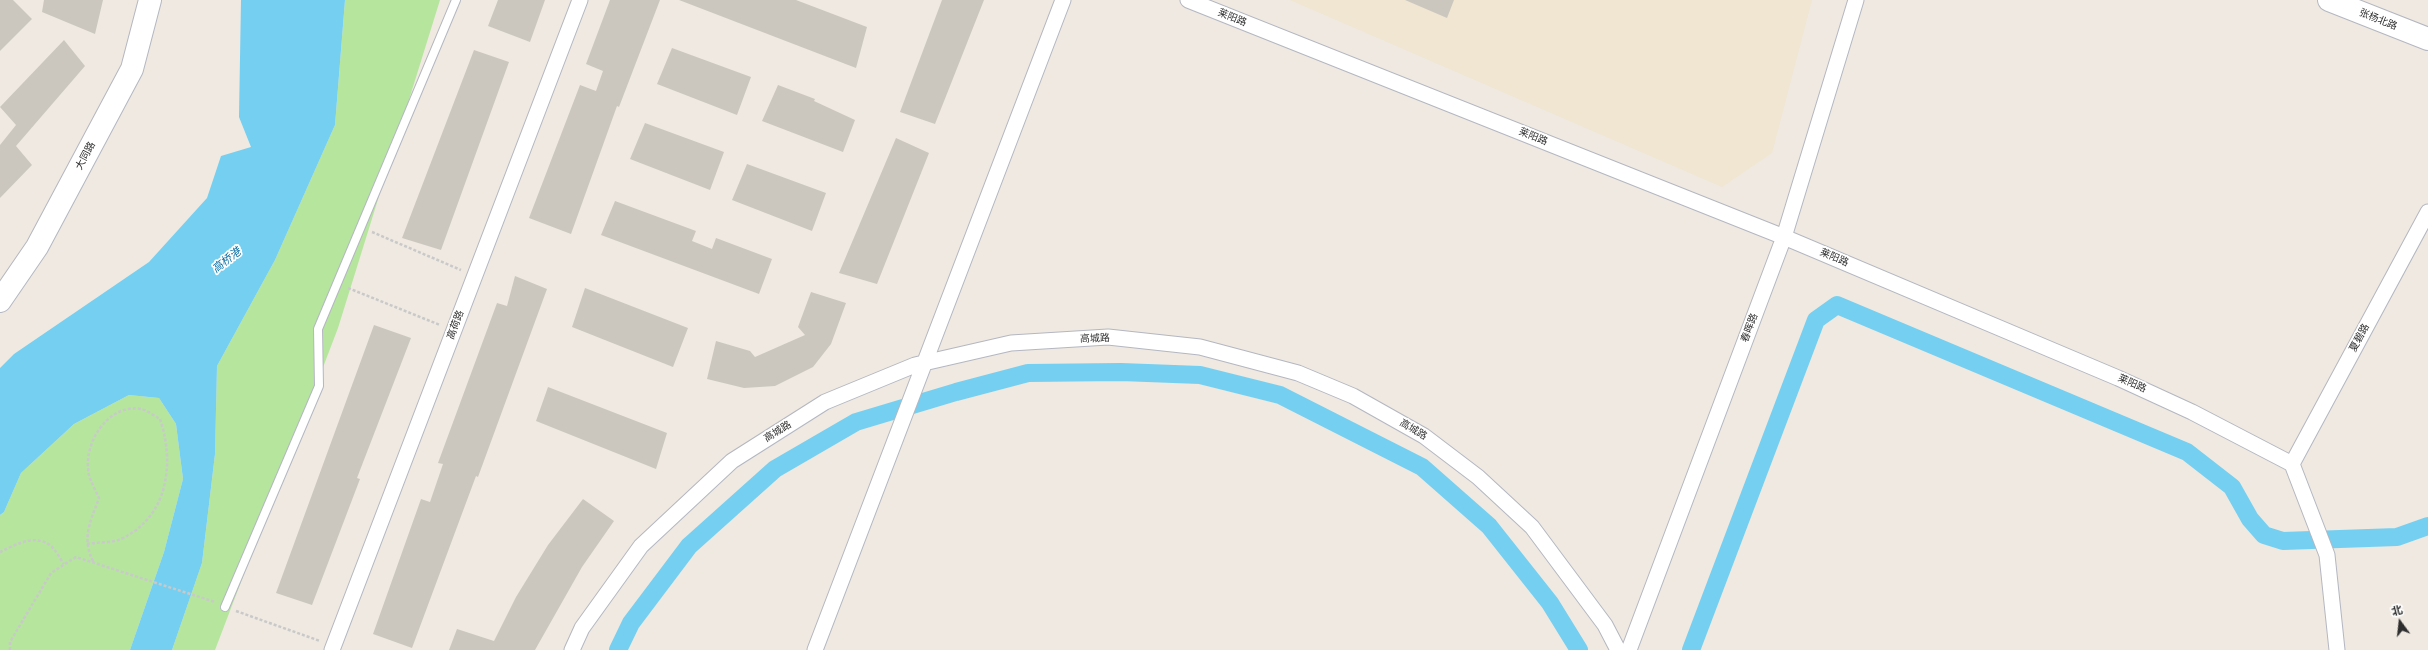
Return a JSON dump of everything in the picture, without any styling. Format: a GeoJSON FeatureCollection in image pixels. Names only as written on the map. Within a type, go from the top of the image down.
{"type":"FeatureCollection","features":[{"type":"Feature","properties":{"kind":"street","name":"大同路"},"geometry":{"type":"LineString","coordinates":[[0,301],[37,248],[132,69],[150,0]]}},
{"type":"Feature","properties":{"kind":"street","name":"高荷路"},"geometry":{"type":"LineString","coordinates":[[337,648],[454,330],[580,0]]}},
{"type":"Feature","properties":{"kind":"street"},"geometry":{"type":"LineString","coordinates":[[815,650],[1063,0]]}},
{"type":"Feature","properties":{"kind":"street","name":"莱阳路"},"geometry":{"type":"LineString","coordinates":[[1188,0],[1784,237],[2132,384],[2192,412],[2292,464]]}},
{"type":"Feature","properties":{"kind":"street","name":"春晖路"},"geometry":{"type":"LineString","coordinates":[[1629,650],[1784,237],[1856,0]]}},
{"type":"Feature","properties":{"kind":"street","name":"张杨北路"},"geometry":{"type":"LineString","coordinates":[[2329,0],[2428,39]]}},
{"type":"Feature","properties":{"kind":"street","name":"夏碧路"},"geometry":{"type":"LineString","coordinates":[[2292,464],[2428,212]]}},
{"type":"Feature","properties":{"kind":"street","name":"高城路"},"geometry":{"type":"LineString","coordinates":[[572,650],[582,628],[642,546],[732,461],[824,402],[924,363],[1011,343],[1108,337],[1200,347],[1298,373],[1353,396],[1424,436],[1478,476],[1532,527],[1605,624],[1618,650]]}},
{"type":"Feature","properties":{"kind":"street"},"geometry":{"type":"LineString","coordinates":[[2292,464],[2325,550],[2338,650]]}},
{"type":"Feature","properties":{"kind":"lane"},"geometry":{"type":"LineString","coordinates":[[225,607],[319,386],[318,329],[456,0]]}},
{"type":"Feature","properties":{"kind":"path"},"geometry":{"type":"LineString","coordinates":[[360,227],[475,276]]}},
{"type":"Feature","properties":{"kind":"path"},"geometry":{"type":"LineString","coordinates":[[337,284],[454,330]]}},
{"type":"Feature","properties":{"kind":"path"},"geometry":{"type":"LineString","coordinates":[[87,544],[120,539],[146,522],[161,500],[166,470],[167,439],[160,419],[140,409],[115,412],[98,430],[89,454],[89,474],[99,498],[87,527],[87,544],[88,551],[94,563]]}},
{"type":"Feature","properties":{"kind":"path"},"geometry":{"type":"LineString","coordinates":[[0,552],[18,543],[34,540],[51,546],[64,564]]}},
{"type":"Feature","properties":{"kind":"path"},"geometry":{"type":"LineString","coordinates":[[10,650],[10,642],[51,573],[76,557],[199,596],[337,648]]}},
{"type":"Feature","properties":{"kind":"shaded area"},"geometry":{"type":"Polygon","coordinates":[[[1290,0],[1812,0],[1772,153],[1722,187],[1290,0]]]}},
{"type":"Feature","properties":{"kind":"green space"},"geometry":{"type":"Polygon","coordinates":[[[345,0],[440,0],[338,328],[215,650],[172,650],[202,563],[215,454],[217,366],[275,260],[335,125],[345,0]]]}},
{"type":"Feature","properties":{"kind":"green space"},"geometry":{"type":"Polygon","coordinates":[[[129,395],[159,398],[176,424],[183,479],[164,552],[130,650],[0,650],[0,515],[4,512],[21,473],[74,424],[129,395]]]}},
{"type":"Feature","properties":{"kind":"water","name":"高桥港"},"geometry":{"type":"Polygon","coordinates":[[[241,0],[345,0],[335,125],[275,260],[217,366],[215,454],[202,563],[172,650],[130,650],[164,552],[183,479],[176,424],[159,398],[129,395],[74,424],[21,473],[4,512],[0,515],[0,368],[14,354],[149,262],[207,198],[221,156],[251,147],[239,117],[241,0]]]}},
{"type":"Feature","properties":{"kind":"building"},"geometry":{"type":"Polygon","coordinates":[[[0,0],[13,0],[32,19],[0,51],[0,0]]]}},
{"type":"Feature","properties":{"kind":"building"},"geometry":{"type":"Polygon","coordinates":[[[44,0],[103,0],[95,34],[42,12],[44,0]]]}},
{"type":"Feature","properties":{"kind":"building"},"geometry":{"type":"Polygon","coordinates":[[[498,0],[545,0],[530,42],[488,26],[498,0]]]}},
{"type":"Feature","properties":{"kind":"building"},"geometry":{"type":"Polygon","coordinates":[[[610,0],[660,0],[619,107],[617,106],[571,234],[529,218],[580,85],[596,91],[603,71],[586,64],[610,0]]]}},
{"type":"Feature","properties":{"kind":"building"},"geometry":{"type":"Polygon","coordinates":[[[679,0],[796,0],[867,27],[856,68],[679,0]]]}},
{"type":"Feature","properties":{"kind":"building"},"geometry":{"type":"Polygon","coordinates":[[[942,0],[984,0],[935,124],[900,112],[942,0]]]}},
{"type":"Feature","properties":{"kind":"building"},"geometry":{"type":"Polygon","coordinates":[[[1405,0],[1454,0],[1447,18],[1405,0]]]}},
{"type":"Feature","properties":{"kind":"building"},"geometry":{"type":"Polygon","coordinates":[[[64,40],[85,66],[16,146],[32,165],[0,198],[0,145],[16,125],[0,107],[64,40]]]}},
{"type":"Feature","properties":{"kind":"building"},"geometry":{"type":"Polygon","coordinates":[[[672,48],[751,77],[737,115],[657,84],[672,48]]]}},
{"type":"Feature","properties":{"kind":"building"},"geometry":{"type":"Polygon","coordinates":[[[474,50],[509,62],[441,250],[402,238],[474,50]]]}},
{"type":"Feature","properties":{"kind":"building"},"geometry":{"type":"Polygon","coordinates":[[[778,85],[815,99],[814,101],[855,120],[843,152],[762,121],[778,85]]]}},
{"type":"Feature","properties":{"kind":"building"},"geometry":{"type":"Polygon","coordinates":[[[645,123],[724,152],[710,190],[630,159],[645,123]]]}},
{"type":"Feature","properties":{"kind":"building"},"geometry":{"type":"Polygon","coordinates":[[[896,138],[929,153],[877,284],[839,273],[896,138]]]}},
{"type":"Feature","properties":{"kind":"building"},"geometry":{"type":"Polygon","coordinates":[[[747,164],[826,193],[812,231],[732,200],[747,164]]]}},
{"type":"Feature","properties":{"kind":"building"},"geometry":{"type":"Polygon","coordinates":[[[615,201],[696,231],[692,241],[712,249],[716,238],[772,259],[759,294],[601,235],[615,201]]]}},
{"type":"Feature","properties":{"kind":"building"},"geometry":{"type":"Polygon","coordinates":[[[515,276],[547,289],[478,477],[476,476],[412,648],[373,634],[421,499],[430,502],[443,464],[438,463],[497,303],[507,306],[515,276]]]}},
{"type":"Feature","properties":{"kind":"building"},"geometry":{"type":"Polygon","coordinates":[[[585,288],[688,328],[673,367],[572,327],[585,288]]]}},
{"type":"Feature","properties":{"kind":"building"},"geometry":{"type":"Polygon","coordinates":[[[811,292],[846,303],[831,344],[813,367],[775,386],[744,388],[707,379],[716,341],[750,351],[755,357],[805,335],[798,327],[811,292]]]}},
{"type":"Feature","properties":{"kind":"building"},"geometry":{"type":"Polygon","coordinates":[[[374,325],[411,338],[357,478],[360,479],[312,605],[276,593],[374,325]]]}},
{"type":"Feature","properties":{"kind":"building"},"geometry":{"type":"Polygon","coordinates":[[[548,387],[667,433],[656,469],[536,421],[548,387]]]}},
{"type":"Feature","properties":{"kind":"building"},"geometry":{"type":"Polygon","coordinates":[[[583,499],[614,521],[582,567],[535,650],[449,650],[457,629],[494,641],[516,597],[548,545],[583,499]]]}},
{"type":"Feature","properties":{"kind":"waterway"},"geometry":{"type":"LineString","coordinates":[[1691,650],[1816,320],[1837,305],[2187,452],[2232,487],[2250,519],[2264,535],[2283,541],[2397,537],[2428,526]]}},
{"type":"Feature","properties":{"kind":"waterway"},"geometry":{"type":"LineString","coordinates":[[618,650],[631,623],[689,546],[775,469],[856,422],[956,392],[1028,373],[1121,372],[1200,375],[1280,395],[1422,467],[1489,526],[1550,603],[1579,650]]}}]}
